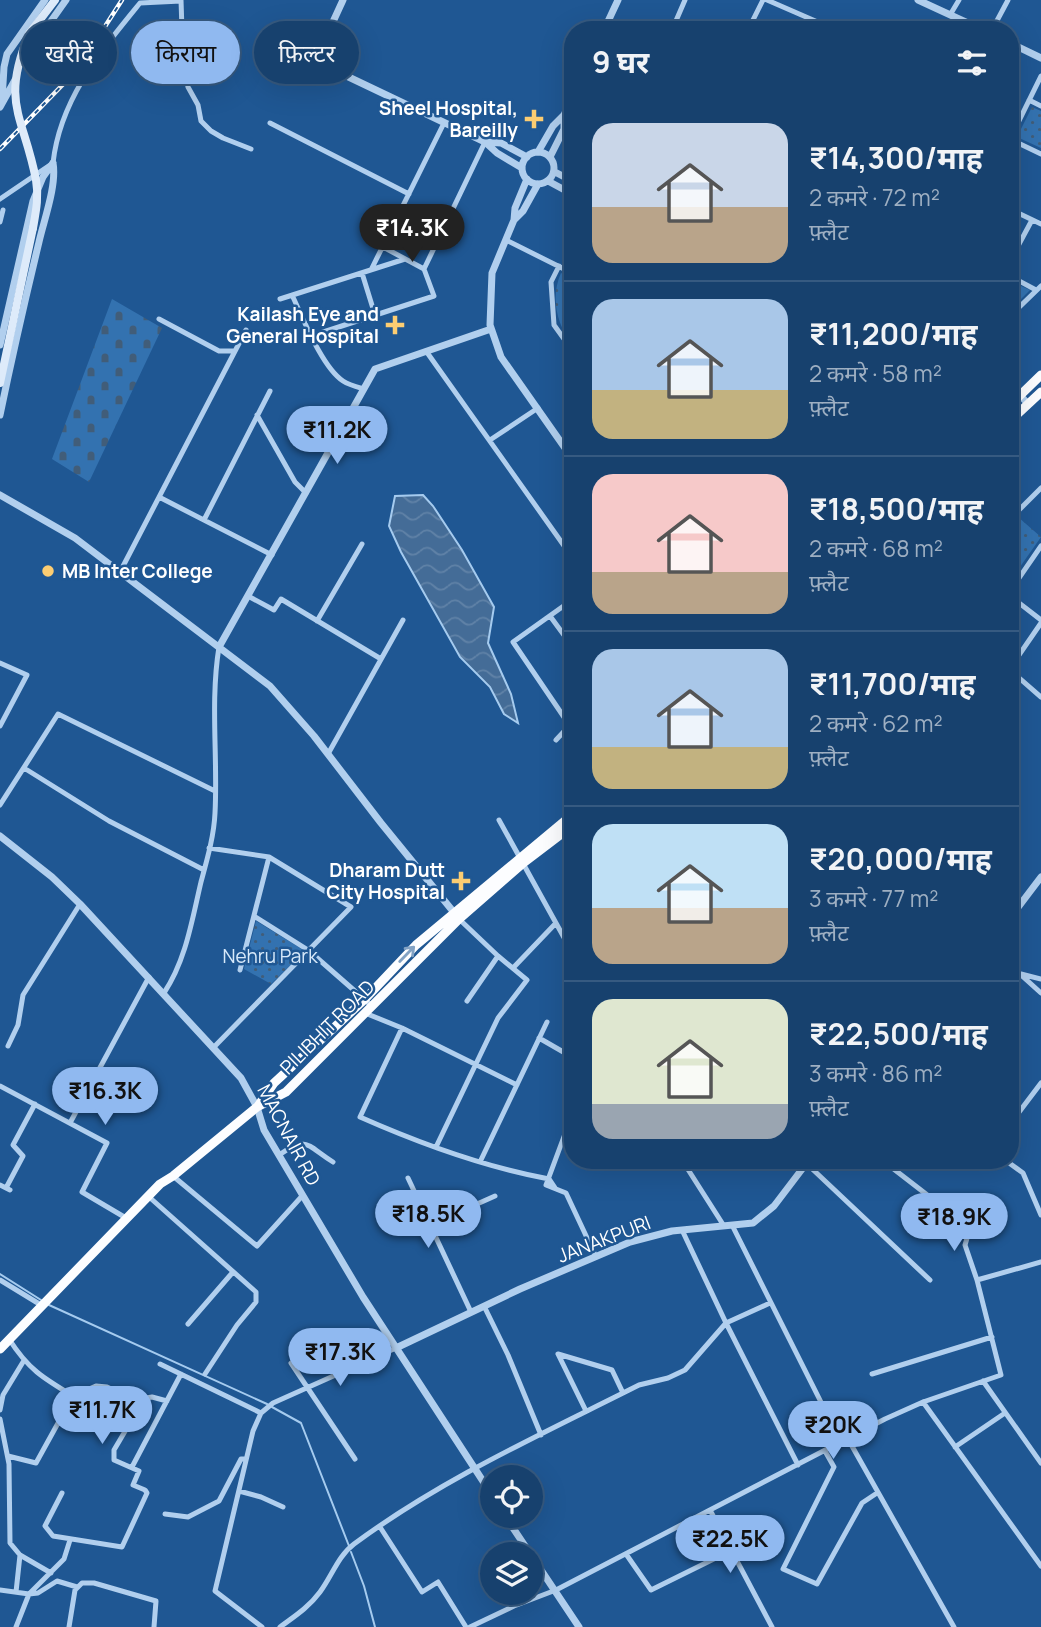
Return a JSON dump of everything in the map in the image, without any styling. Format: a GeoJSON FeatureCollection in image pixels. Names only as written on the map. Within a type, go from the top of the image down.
{"type":"FeatureCollection","features":[{"type":"Feature","properties":{"kind":"highway"},"geometry":{"type":"LineString","coordinates":[[1020,395],[1040,379]]}},
{"type":"Feature","properties":{"kind":"highway"},"geometry":{"type":"LineString","coordinates":[[1019,412],[1040,396]]}},
{"type":"Feature","properties":{"kind":"highway"},"geometry":{"type":"LineString","coordinates":[[521,861],[564,822]]}},
{"type":"Feature","properties":{"kind":"highway","name":"PILIBHIT ROAD"},"geometry":{"type":"LineString","coordinates":[[0,1349],[160,1184],[257,1107],[286,1093],[367,1006],[457,916],[521,861],[564,831]]}},
{"type":"Feature","properties":{"kind":"highway"},"geometry":{"type":"LineString","coordinates":[[257,1107],[274,1083],[367,1006]]}},
{"type":"Feature","properties":{"kind":"main road"},"geometry":{"type":"LineString","coordinates":[[0,383],[38,201],[35,178],[13,122],[6,82],[11,64],[29,34],[55,0]]}},
{"type":"Feature","properties":{"kind":"street"},"geometry":{"type":"LineString","coordinates":[[1,106],[7,54],[45,0]]}},
{"type":"Feature","properties":{"kind":"street"},"geometry":{"type":"LineString","coordinates":[[1,106],[25,56],[66,0]]}},
{"type":"Feature","properties":{"kind":"street"},"geometry":{"type":"LineString","coordinates":[[343,0],[315,61],[485,142],[497,153],[522,168],[527,179],[538,184],[548,181],[555,172]]}},
{"type":"Feature","properties":{"kind":"street"},"geometry":{"type":"LineString","coordinates":[[608,21],[618,0]]}},
{"type":"Feature","properties":{"kind":"street"},"geometry":{"type":"LineString","coordinates":[[676,20],[685,0]]}},
{"type":"Feature","properties":{"kind":"street"},"geometry":{"type":"LineString","coordinates":[[753,21],[765,0],[815,21]]}},
{"type":"Feature","properties":{"kind":"street"},"geometry":{"type":"LineString","coordinates":[[918,0],[963,21]]}},
{"type":"Feature","properties":{"kind":"street"},"geometry":{"type":"LineString","coordinates":[[950,15],[959,0]]}},
{"type":"Feature","properties":{"kind":"street"},"geometry":{"type":"LineString","coordinates":[[997,21],[1008,0]]}},
{"type":"Feature","properties":{"kind":"street"},"geometry":{"type":"LineString","coordinates":[[0,415],[55,172],[55,145],[65,114],[93,62],[140,3],[181,1],[183,60],[188,86],[198,106],[201,121],[217,135],[251,149]]}},
{"type":"Feature","properties":{"kind":"street"},"geometry":{"type":"LineString","coordinates":[[1019,47],[1041,58]]}},
{"type":"Feature","properties":{"kind":"street"},"geometry":{"type":"LineString","coordinates":[[1019,121],[1041,76]]}},
{"type":"Feature","properties":{"kind":"street"},"geometry":{"type":"LineString","coordinates":[[2,81],[13,85]]}},
{"type":"Feature","properties":{"kind":"street"},"geometry":{"type":"LineString","coordinates":[[1029,100],[1041,106]]}},
{"type":"Feature","properties":{"kind":"street"},"geometry":{"type":"LineString","coordinates":[[522,168],[527,157],[538,152],[553,126],[564,115]]}},
{"type":"Feature","properties":{"kind":"street"},"geometry":{"type":"LineString","coordinates":[[564,115],[564,129],[550,157],[555,172],[564,177]]}},
{"type":"Feature","properties":{"kind":"street"},"geometry":{"type":"LineString","coordinates":[[270,122],[409,194]]}},
{"type":"Feature","properties":{"kind":"street"},"geometry":{"type":"LineString","coordinates":[[371,270],[444,123]]}},
{"type":"Feature","properties":{"kind":"street"},"geometry":{"type":"LineString","coordinates":[[485,142],[501,143],[527,157]]}},
{"type":"Feature","properties":{"kind":"street"},"geometry":{"type":"LineString","coordinates":[[424,269],[485,142]]}},
{"type":"Feature","properties":{"kind":"street"},"geometry":{"type":"LineString","coordinates":[[1019,143],[1041,154]]}},
{"type":"Feature","properties":{"kind":"street"},"geometry":{"type":"LineString","coordinates":[[538,152],[550,157]]}},
{"type":"Feature","properties":{"kind":"street"},"geometry":{"type":"LineString","coordinates":[[0,199],[53,163]]}},
{"type":"Feature","properties":{"kind":"street"},"geometry":{"type":"LineString","coordinates":[[0,345],[2,321],[33,201],[43,177],[53,163]]}},
{"type":"Feature","properties":{"kind":"street"},"geometry":{"type":"LineString","coordinates":[[527,179],[515,208],[514,220],[492,272],[489,302],[491,329],[501,357],[564,446]]}},
{"type":"Feature","properties":{"kind":"street"},"geometry":{"type":"LineString","coordinates":[[548,181],[564,190]]}},
{"type":"Feature","properties":{"kind":"street"},"geometry":{"type":"LineString","coordinates":[[514,220],[523,211],[538,184]]}},
{"type":"Feature","properties":{"kind":"street"},"geometry":{"type":"LineString","coordinates":[[0,222],[3,210]]}},
{"type":"Feature","properties":{"kind":"street"},"geometry":{"type":"LineString","coordinates":[[1019,214],[1041,225]]}},
{"type":"Feature","properties":{"kind":"street"},"geometry":{"type":"LineString","coordinates":[[1019,244],[1032,220]]}},
{"type":"Feature","properties":{"kind":"street"},"geometry":{"type":"LineString","coordinates":[[506,240],[564,269]]}},
{"type":"Feature","properties":{"kind":"street"},"geometry":{"type":"LineString","coordinates":[[311,336],[434,296],[424,269],[383,247]]}},
{"type":"Feature","properties":{"kind":"street"},"geometry":{"type":"LineString","coordinates":[[280,299],[405,259]]}},
{"type":"Feature","properties":{"kind":"street"},"geometry":{"type":"LineString","coordinates":[[559,266],[551,282],[554,325],[564,339]]}},
{"type":"Feature","properties":{"kind":"street"},"geometry":{"type":"LineString","coordinates":[[362,272],[375,315]]}},
{"type":"Feature","properties":{"kind":"street"},"geometry":{"type":"LineString","coordinates":[[1019,280],[1039,288],[1019,306]]}},
{"type":"Feature","properties":{"kind":"street"},"geometry":{"type":"LineString","coordinates":[[292,295],[311,336],[334,374],[344,383],[364,389]]}},
{"type":"Feature","properties":{"kind":"street"},"geometry":{"type":"LineString","coordinates":[[159,319],[219,351],[235,351]]}},
{"type":"Feature","properties":{"kind":"street"},"geometry":{"type":"LineString","coordinates":[[164,993],[175,976],[186,943],[215,815],[214,679],[219,647],[375,369],[491,329]]}},
{"type":"Feature","properties":{"kind":"street"},"geometry":{"type":"LineString","coordinates":[[120,572],[246,330]]}},
{"type":"Feature","properties":{"kind":"street"},"geometry":{"type":"LineString","coordinates":[[426,351],[564,545]]}},
{"type":"Feature","properties":{"kind":"street"},"geometry":{"type":"LineString","coordinates":[[1028,387],[1040,396]]}},
{"type":"Feature","properties":{"kind":"street"},"geometry":{"type":"LineString","coordinates":[[204,520],[270,391]]}},
{"type":"Feature","properties":{"kind":"street"},"geometry":{"type":"LineString","coordinates":[[1020,395],[1028,404]]}},
{"type":"Feature","properties":{"kind":"street"},"geometry":{"type":"LineString","coordinates":[[490,440],[538,408]]}},
{"type":"Feature","properties":{"kind":"street"},"geometry":{"type":"LineString","coordinates":[[257,415],[295,482],[306,494]]}},
{"type":"Feature","properties":{"kind":"street"},"geometry":{"type":"LineString","coordinates":[[1019,511],[1039,493]]}},
{"type":"Feature","properties":{"kind":"street"},"geometry":{"type":"LineString","coordinates":[[0,495],[75,538],[270,686],[328,754],[457,916],[527,980],[498,1018],[436,1147]]}},
{"type":"Feature","properties":{"kind":"street"},"geometry":{"type":"LineString","coordinates":[[159,497],[272,555]]}},
{"type":"Feature","properties":{"kind":"street"},"geometry":{"type":"LineString","coordinates":[[317,621],[362,544]]}},
{"type":"Feature","properties":{"kind":"street"},"geometry":{"type":"LineString","coordinates":[[1019,578],[1041,546]]}},
{"type":"Feature","properties":{"kind":"street"},"geometry":{"type":"LineString","coordinates":[[248,596],[274,610],[281,599],[381,659]]}},
{"type":"Feature","properties":{"kind":"street"},"geometry":{"type":"LineString","coordinates":[[1019,603],[1041,621],[1019,655]]}},
{"type":"Feature","properties":{"kind":"street"},"geometry":{"type":"LineString","coordinates":[[564,606],[513,642],[564,714]]}},
{"type":"Feature","properties":{"kind":"street"},"geometry":{"type":"LineString","coordinates":[[550,616],[564,635]]}},
{"type":"Feature","properties":{"kind":"street"},"geometry":{"type":"LineString","coordinates":[[328,754],[403,620]]}},
{"type":"Feature","properties":{"kind":"street"},"geometry":{"type":"LineString","coordinates":[[0,663],[27,675],[0,726]]}},
{"type":"Feature","properties":{"kind":"street"},"geometry":{"type":"LineString","coordinates":[[1019,677],[1041,697]]}},
{"type":"Feature","properties":{"kind":"street"},"geometry":{"type":"LineString","coordinates":[[0,805],[58,713],[215,791]]}},
{"type":"Feature","properties":{"kind":"street"},"geometry":{"type":"LineString","coordinates":[[556,740],[564,731]]}},
{"type":"Feature","properties":{"kind":"street"},"geometry":{"type":"LineString","coordinates":[[24,768],[109,821],[204,870]]}},
{"type":"Feature","properties":{"kind":"street"},"geometry":{"type":"LineString","coordinates":[[499,820],[564,938]]}},
{"type":"Feature","properties":{"kind":"street","name":"MACNAIR RD"},"geometry":{"type":"LineString","coordinates":[[0,836],[52,877],[80,904],[241,1078],[257,1107],[264,1130],[396,1348],[480,1477]]}},
{"type":"Feature","properties":{"kind":"street"},"geometry":{"type":"LineString","coordinates":[[209,848],[270,857],[351,907],[214,1047]]}},
{"type":"Feature","properties":{"kind":"street"},"geometry":{"type":"LineString","coordinates":[[240,970],[270,857]]}},
{"type":"Feature","properties":{"kind":"street"},"geometry":{"type":"LineString","coordinates":[[1019,907],[1041,877]]}},
{"type":"Feature","properties":{"kind":"street"},"geometry":{"type":"LineString","coordinates":[[8,1046],[18,1025],[23,995],[80,904]]}},
{"type":"Feature","properties":{"kind":"street"},"geometry":{"type":"LineString","coordinates":[[254,916],[308,950],[367,1006],[402,1028],[517,1085]]}},
{"type":"Feature","properties":{"kind":"street"},"geometry":{"type":"LineString","coordinates":[[513,968],[556,923]]}},
{"type":"Feature","properties":{"kind":"street"},"geometry":{"type":"LineString","coordinates":[[467,1001],[498,956]]}},
{"type":"Feature","properties":{"kind":"street"},"geometry":{"type":"LineString","coordinates":[[1019,973],[1041,979]]}},
{"type":"Feature","properties":{"kind":"street"},"geometry":{"type":"LineString","coordinates":[[1019,974],[1041,993]]}},
{"type":"Feature","properties":{"kind":"street"},"geometry":{"type":"LineString","coordinates":[[70,1123],[149,977]]}},
{"type":"Feature","properties":{"kind":"street"},"geometry":{"type":"LineString","coordinates":[[480,1163],[547,1022]]}},
{"type":"Feature","properties":{"kind":"street"},"geometry":{"type":"LineString","coordinates":[[402,1028],[360,1117],[403,1136],[480,1163],[549,1179]]}},
{"type":"Feature","properties":{"kind":"street"},"geometry":{"type":"LineString","coordinates":[[539,1038],[564,1052]]}},
{"type":"Feature","properties":{"kind":"street"},"geometry":{"type":"LineString","coordinates":[[1019,1112],[1041,1083]]}},
{"type":"Feature","properties":{"kind":"street"},"geometry":{"type":"LineString","coordinates":[[0,1086],[107,1143],[82,1192],[126,1218]]}},
{"type":"Feature","properties":{"kind":"street"},"geometry":{"type":"LineString","coordinates":[[0,1185],[8,1189],[23,1156],[13,1145],[35,1104]]}},
{"type":"Feature","properties":{"kind":"street"},"geometry":{"type":"LineString","coordinates":[[564,1137],[546,1185],[566,1192],[596,1256]]}},
{"type":"Feature","properties":{"kind":"street"},"geometry":{"type":"LineString","coordinates":[[279,1155],[296,1143],[302,1143],[333,1163]]}},
{"type":"Feature","properties":{"kind":"street"},"geometry":{"type":"LineString","coordinates":[[688,1169],[728,1225],[841,1443]]}},
{"type":"Feature","properties":{"kind":"street","name":"JANAKPURI"},"geometry":{"type":"LineString","coordinates":[[396,1348],[630,1242],[682,1230],[753,1223],[767,1213],[802,1169]]}},
{"type":"Feature","properties":{"kind":"street"},"geometry":{"type":"LineString","coordinates":[[815,1169],[930,1280]]}},
{"type":"Feature","properties":{"kind":"street"},"geometry":{"type":"LineString","coordinates":[[380,1527],[422,1592],[438,1582],[468,1627],[556,1590],[923,1402],[1001,1375],[977,1280],[965,1245],[970,1228],[894,1169]]}},
{"type":"Feature","properties":{"kind":"street"},"geometry":{"type":"LineString","coordinates":[[1017,1169],[1023,1173],[1041,1215]]}},
{"type":"Feature","properties":{"kind":"street"},"geometry":{"type":"LineString","coordinates":[[173,1176],[257,1246],[303,1195]]}},
{"type":"Feature","properties":{"kind":"street"},"geometry":{"type":"LineString","coordinates":[[408,1178],[471,1312]]}},
{"type":"Feature","properties":{"kind":"street"},"geometry":{"type":"LineString","coordinates":[[148,1196],[256,1292],[256,1302],[237,1325],[205,1374]]}},
{"type":"Feature","properties":{"kind":"street"},"geometry":{"type":"LineString","coordinates":[[430,1225],[495,1196]]}},
{"type":"Feature","properties":{"kind":"street"},"geometry":{"type":"LineString","coordinates":[[682,1230],[798,1465]]}},
{"type":"Feature","properties":{"kind":"street"},"geometry":{"type":"LineString","coordinates":[[977,1280],[1041,1262]]}},
{"type":"Feature","properties":{"kind":"street"},"geometry":{"type":"LineString","coordinates":[[188,1324],[233,1272]]}},
{"type":"Feature","properties":{"kind":"street"},"geometry":{"type":"LineString","coordinates":[[0,1280],[43,1303]]}},
{"type":"Feature","properties":{"kind":"street"},"geometry":{"type":"LineString","coordinates":[[280,1627],[308,1607],[346,1551],[380,1527],[463,1473],[639,1385],[668,1378],[685,1370],[726,1323],[770,1303]]}},
{"type":"Feature","properties":{"kind":"street"},"geometry":{"type":"LineString","coordinates":[[484,1306],[508,1355],[541,1435]]}},
{"type":"Feature","properties":{"kind":"street"},"geometry":{"type":"LineString","coordinates":[[873,1374],[992,1337]]}},
{"type":"Feature","properties":{"kind":"street"},"geometry":{"type":"LineString","coordinates":[[9,1339],[23,1362],[73,1396]]}},
{"type":"Feature","properties":{"kind":"street"},"geometry":{"type":"LineString","coordinates":[[262,1627],[215,1591],[253,1431],[264,1410],[273,1403],[396,1348]]}},
{"type":"Feature","properties":{"kind":"street"},"geometry":{"type":"LineString","coordinates":[[586,1411],[558,1354],[612,1370],[623,1393]]}},
{"type":"Feature","properties":{"kind":"street"},"geometry":{"type":"LineString","coordinates":[[0,1409],[3,1395],[23,1362]]}},
{"type":"Feature","properties":{"kind":"street"},"geometry":{"type":"LineString","coordinates":[[291,1363],[355,1459]]}},
{"type":"Feature","properties":{"kind":"street"},"geometry":{"type":"LineString","coordinates":[[160,1364],[264,1410]]}},
{"type":"Feature","properties":{"kind":"street"},"geometry":{"type":"LineString","coordinates":[[132,1467],[181,1374]]}},
{"type":"Feature","properties":{"kind":"street"},"geometry":{"type":"LineString","coordinates":[[983,1381],[1041,1463]]}},
{"type":"Feature","properties":{"kind":"street"},"geometry":{"type":"LineString","coordinates":[[8,1456],[36,1463],[73,1396],[96,1386],[107,1387],[135,1400],[152,1397],[167,1401]]}},
{"type":"Feature","properties":{"kind":"street"},"geometry":{"type":"LineString","coordinates":[[62,1493],[44,1526],[53,1536],[122,1547],[147,1493],[133,1485],[139,1471],[114,1460],[114,1450],[137,1411],[135,1400]]}},
{"type":"Feature","properties":{"kind":"street"},"geometry":{"type":"LineString","coordinates":[[923,1402],[1041,1566]]}},
{"type":"Feature","properties":{"kind":"street"},"geometry":{"type":"LineString","coordinates":[[955,1447],[1005,1413]]}},
{"type":"Feature","properties":{"kind":"street"},"geometry":{"type":"LineString","coordinates":[[0,1419],[8,1456],[10,1543],[20,1555],[51,1573]]}},
{"type":"Feature","properties":{"kind":"street"},"geometry":{"type":"LineString","coordinates":[[848,1439],[954,1627]]}},
{"type":"Feature","properties":{"kind":"street"},"geometry":{"type":"LineString","coordinates":[[825,1451],[834,1467],[783,1569],[817,1584],[862,1503],[877,1493]]}},
{"type":"Feature","properties":{"kind":"street"},"geometry":{"type":"LineString","coordinates":[[164,1514],[188,1517],[219,1501],[241,1460],[246,1459]]}},
{"type":"Feature","properties":{"kind":"street"},"geometry":{"type":"LineString","coordinates":[[239,1491],[283,1507]]}},
{"type":"Feature","properties":{"kind":"street"},"geometry":{"type":"LineString","coordinates":[[710,1510],[772,1627]]}},
{"type":"Feature","properties":{"kind":"street"},"geometry":{"type":"LineString","coordinates":[[513,1528],[579,1627]]}},
{"type":"Feature","properties":{"kind":"street"},"geometry":{"type":"LineString","coordinates":[[16,1627],[29,1594],[64,1559],[70,1540]]}},
{"type":"Feature","properties":{"kind":"street"},"geometry":{"type":"LineString","coordinates":[[626,1554],[652,1590],[732,1550]]}},
{"type":"Feature","properties":{"kind":"street"},"geometry":{"type":"LineString","coordinates":[[16,1592],[20,1555]]}},
{"type":"Feature","properties":{"kind":"street"},"geometry":{"type":"LineString","coordinates":[[0,1590],[38,1593],[57,1581],[77,1587]]}},
{"type":"Feature","properties":{"kind":"street"},"geometry":{"type":"LineString","coordinates":[[69,1627],[75,1590],[82,1583],[94,1583],[156,1601],[154,1627]]}},
{"type":"Feature","properties":{"kind":"green space"},"geometry":{"type":"Polygon","coordinates":[[[1032,107],[1041,111],[1041,148],[1019,138],[1032,107]]]}},
{"type":"Feature","properties":{"kind":"green space"},"geometry":{"type":"Polygon","coordinates":[[[561,273],[564,275],[564,331],[557,310],[561,273]]]}},
{"type":"Feature","properties":{"kind":"green space"},"geometry":{"type":"Polygon","coordinates":[[[1019,285],[1030,290],[1019,301],[1019,285]]]}},
{"type":"Feature","properties":{"kind":"green space"},"geometry":{"type":"Polygon","coordinates":[[[112,299],[162,328],[89,482],[52,459],[112,299]]]}},
{"type":"Feature","properties":{"kind":"green space"},"geometry":{"type":"Polygon","coordinates":[[[1019,518],[1041,537],[1019,568],[1019,518]]]}},
{"type":"Feature","properties":{"kind":"green space","name":"Nehru Park"},"geometry":{"type":"Polygon","coordinates":[[[256,921],[305,951],[271,984],[244,969],[256,921]]]}},
{"type":"Feature","properties":{"kind":"water"},"geometry":{"type":"Polygon","coordinates":[[[423,495],[462,550],[494,607],[488,643],[511,694],[518,723],[504,714],[490,687],[460,657],[389,526],[395,496],[423,495]]]}},
{"type":"Feature","properties":{"kind":"waterway"},"geometry":{"type":"LineString","coordinates":[[0,1274],[41,1300]]}},
{"type":"Feature","properties":{"kind":"waterway"},"geometry":{"type":"LineString","coordinates":[[49,1305],[267,1404]]}},
{"type":"Feature","properties":{"kind":"waterway"},"geometry":{"type":"LineString","coordinates":[[272,1407],[301,1423],[349,1546]]}},
{"type":"Feature","properties":{"kind":"waterway"},"geometry":{"type":"LineString","coordinates":[[351,1552],[375,1627]]}},
{"type":"Feature","properties":{"kind":"railway"},"geometry":{"type":"LineString","coordinates":[[0,149],[77,70],[122,0]]}},
{"type":"Feature","properties":{"kind":"place","name":"Sheel Hospital, Bareilly"},"geometry":{"type":"Point","coordinates":[534,119]}},
{"type":"Feature","properties":{"kind":"place","name":"Kailash Eye and General Hospital"},"geometry":{"type":"Point","coordinates":[395,325]}},
{"type":"Feature","properties":{"kind":"place","name":"MB Inter College"},"geometry":{"type":"Point","coordinates":[48,571]}},
{"type":"Feature","properties":{"kind":"place","name":"Dharam Dutt City Hospital"},"geometry":{"type":"Point","coordinates":[461,881]}}]}
